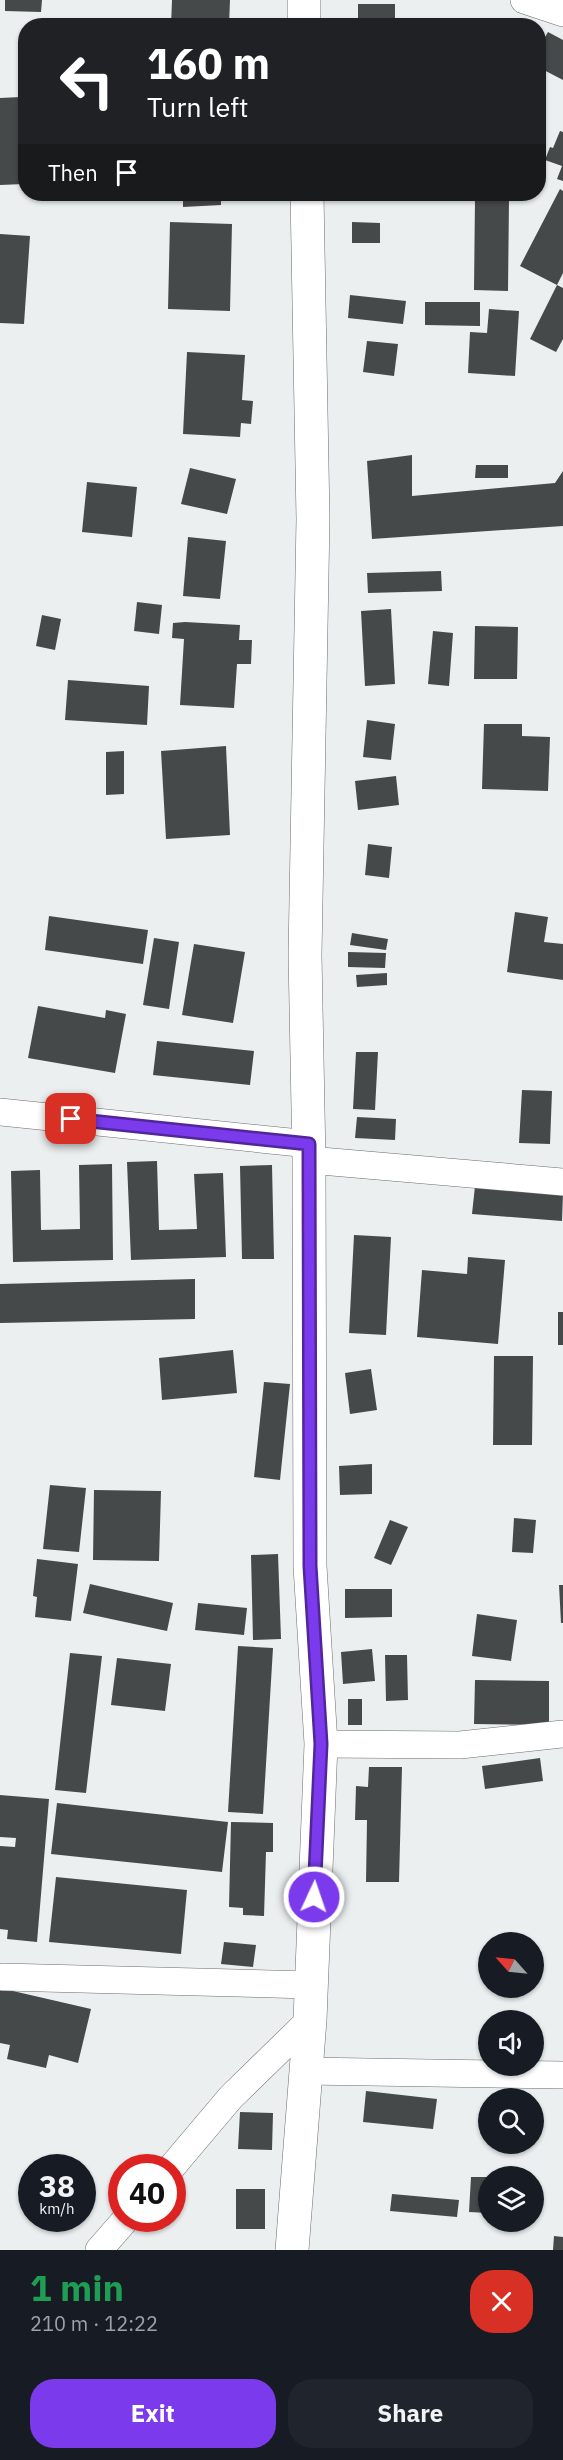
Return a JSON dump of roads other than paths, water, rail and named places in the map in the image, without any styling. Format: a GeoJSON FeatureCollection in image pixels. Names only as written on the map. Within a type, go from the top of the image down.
{"type":"FeatureCollection","features":[{"type":"Feature","properties":{"kind":"street"},"geometry":{"type":"LineString","coordinates":[[304,0],[304,18]]}},
{"type":"Feature","properties":{"kind":"street"},"geometry":{"type":"LineString","coordinates":[[524,0],[563,13]]}},
{"type":"Feature","properties":{"kind":"street"},"geometry":{"type":"LineString","coordinates":[[292,2250],[310,2020],[321,1744],[310,1566],[309,1152],[305,955],[313,519],[307,201]]}},
{"type":"Feature","properties":{"kind":"street"},"geometry":{"type":"LineString","coordinates":[[0,1112],[563,1182]]}},
{"type":"Feature","properties":{"kind":"street"},"geometry":{"type":"LineString","coordinates":[[321,1744],[460,1745],[563,1734]]}},
{"type":"Feature","properties":{"kind":"street"},"geometry":{"type":"LineString","coordinates":[[3,1977],[310,1985]]}},
{"type":"Feature","properties":{"kind":"street"},"geometry":{"type":"LineString","coordinates":[[183,2154],[231,2097],[310,2020]]}},
{"type":"Feature","properties":{"kind":"street"},"geometry":{"type":"LineString","coordinates":[[306,2071],[563,2075]]}},
{"type":"Feature","properties":{"kind":"street"},"geometry":{"type":"LineString","coordinates":[[99,2250],[115,2232]]}}]}
